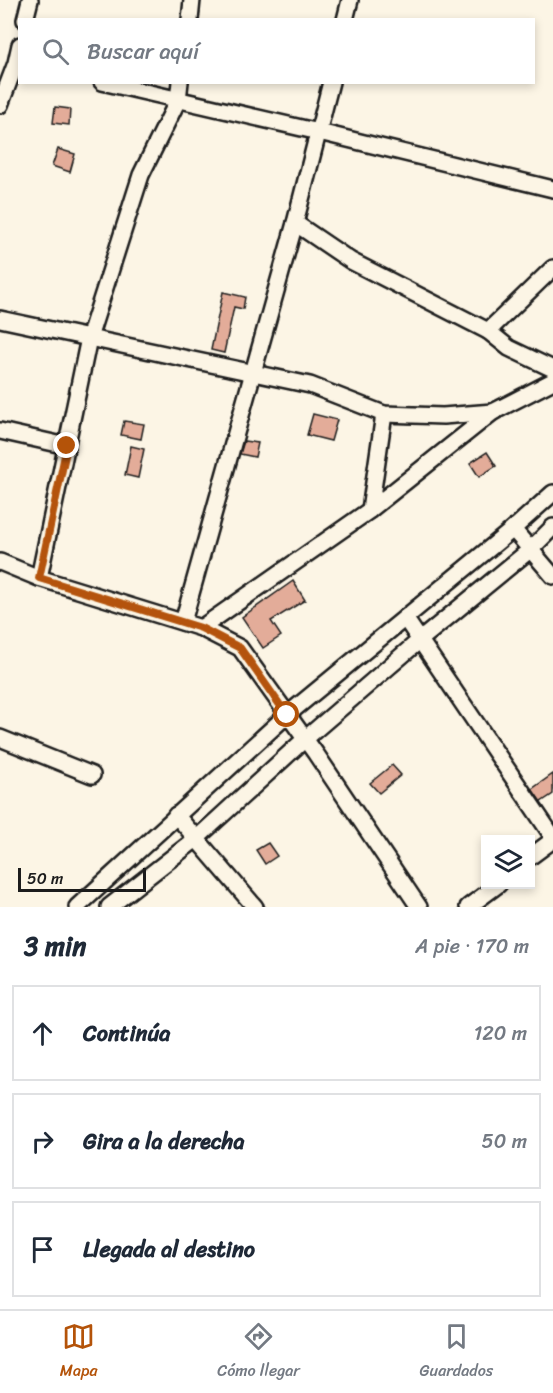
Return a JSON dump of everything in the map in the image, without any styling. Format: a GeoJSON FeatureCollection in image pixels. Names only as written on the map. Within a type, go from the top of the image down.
{"type":"FeatureCollection","features":[{"type":"Feature","properties":{"kind":"street"},"geometry":{"type":"LineString","coordinates":[[26,18],[30,0]]}},
{"type":"Feature","properties":{"kind":"street"},"geometry":{"type":"LineString","coordinates":[[190,18],[192,0]]}},
{"type":"Feature","properties":{"kind":"street"},"geometry":{"type":"LineString","coordinates":[[346,18],[350,0]]}},
{"type":"Feature","properties":{"kind":"street"},"geometry":{"type":"LineString","coordinates":[[0,60],[18,63],[0,105]]}},
{"type":"Feature","properties":{"kind":"street"},"geometry":{"type":"LineString","coordinates":[[110,84],[553,189]]}},
{"type":"Feature","properties":{"kind":"street"},"geometry":{"type":"LineString","coordinates":[[39,578],[89,338],[141,175],[178,100],[180,84]]}},
{"type":"Feature","properties":{"kind":"street"},"geometry":{"type":"LineString","coordinates":[[183,622],[295,223],[331,84]]}},
{"type":"Feature","properties":{"kind":"street"},"geometry":{"type":"LineString","coordinates":[[295,223],[351,261],[488,331],[509,348],[553,369]]}},
{"type":"Feature","properties":{"kind":"street"},"geometry":{"type":"LineString","coordinates":[[488,331],[553,268]]}},
{"type":"Feature","properties":{"kind":"street"},"geometry":{"type":"LineString","coordinates":[[0,319],[310,385],[384,414],[443,416],[493,412]]}},
{"type":"Feature","properties":{"kind":"street"},"geometry":{"type":"LineString","coordinates":[[201,628],[370,510],[493,412],[553,381]]}},
{"type":"Feature","properties":{"kind":"street"},"geometry":{"type":"LineString","coordinates":[[370,510],[384,414]]}},
{"type":"Feature","properties":{"kind":"street"},"geometry":{"type":"LineString","coordinates":[[0,431],[67,446]]}},
{"type":"Feature","properties":{"kind":"street"},"geometry":{"type":"LineString","coordinates":[[77,907],[287,715],[513,529],[553,493]]}},
{"type":"Feature","properties":{"kind":"street"},"geometry":{"type":"LineString","coordinates":[[109,907],[196,839],[305,739],[531,549],[553,527]]}},
{"type":"Feature","properties":{"kind":"street"},"geometry":{"type":"LineString","coordinates":[[513,529],[553,576]]}},
{"type":"Feature","properties":{"kind":"street"},"geometry":{"type":"LineString","coordinates":[[0,562],[39,578],[201,628],[240,648],[419,907]]}},
{"type":"Feature","properties":{"kind":"street"},"geometry":{"type":"LineString","coordinates":[[405,618],[553,838],[535,854]]}},
{"type":"Feature","properties":{"kind":"street"},"geometry":{"type":"LineString","coordinates":[[0,738],[92,775]]}},
{"type":"Feature","properties":{"kind":"street"},"geometry":{"type":"LineString","coordinates":[[176,815],[255,907]]}},
{"type":"Feature","properties":{"kind":"street"},"geometry":{"type":"LineString","coordinates":[[468,907],[493,889]]}},
{"type":"Feature","properties":{"kind":"building"},"geometry":{"type":"Polygon","coordinates":[[[55,107],[70,109],[69,125],[53,123],[55,107]]]}},
{"type":"Feature","properties":{"kind":"building"},"geometry":{"type":"Polygon","coordinates":[[[58,149],[75,154],[70,172],[52,166],[58,149]]]}},
{"type":"Feature","properties":{"kind":"building"},"geometry":{"type":"Polygon","coordinates":[[[223,292],[245,297],[243,309],[234,307],[224,353],[211,350],[223,292]]]}},
{"type":"Feature","properties":{"kind":"building"},"geometry":{"type":"Polygon","coordinates":[[[313,414],[337,420],[331,441],[307,435],[313,414]]]}},
{"type":"Feature","properties":{"kind":"building"},"geometry":{"type":"Polygon","coordinates":[[[124,421],[144,424],[141,439],[121,435],[124,421]]]}},
{"type":"Feature","properties":{"kind":"building"},"geometry":{"type":"Polygon","coordinates":[[[244,441],[258,443],[255,457],[240,454],[244,441]]]}},
{"type":"Feature","properties":{"kind":"building"},"geometry":{"type":"Polygon","coordinates":[[[131,446],[144,449],[138,478],[125,475],[131,446]]]}},
{"type":"Feature","properties":{"kind":"building"},"geometry":{"type":"Polygon","coordinates":[[[487,452],[496,466],[479,477],[470,463],[487,452]]]}},
{"type":"Feature","properties":{"kind":"building"},"geometry":{"type":"Polygon","coordinates":[[[293,581],[305,600],[271,621],[281,636],[263,648],[242,617],[293,581]]]}},
{"type":"Feature","properties":{"kind":"building"},"geometry":{"type":"Polygon","coordinates":[[[392,765],[401,775],[379,793],[370,783],[392,765]]]}},
{"type":"Feature","properties":{"kind":"building"},"geometry":{"type":"Polygon","coordinates":[[[553,774],[553,794],[541,802],[532,789],[553,774]]]}},
{"type":"Feature","properties":{"kind":"building"},"geometry":{"type":"Polygon","coordinates":[[[268,843],[277,856],[265,864],[256,850],[268,843]]]}},
{"type":"Feature","properties":{"kind":"route"},"geometry":{"type":"LineString","coordinates":[[67,446],[39,578],[201,628],[240,648],[287,715]]}}]}
